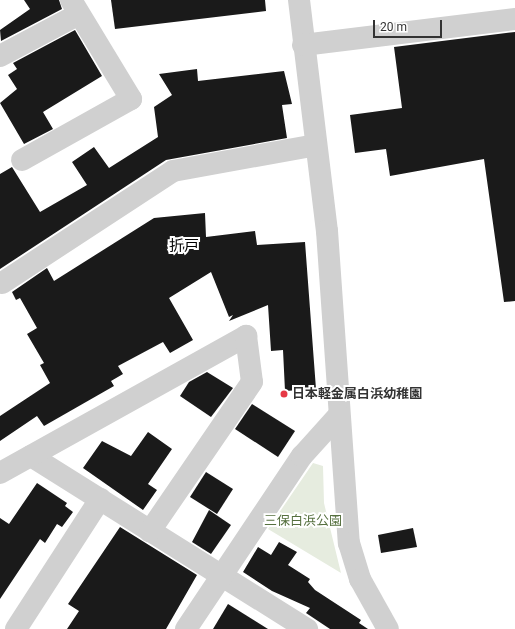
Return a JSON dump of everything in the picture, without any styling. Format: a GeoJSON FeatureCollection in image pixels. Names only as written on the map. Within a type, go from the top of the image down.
{"type":"FeatureCollection","features":[{"type":"Feature","properties":{"kind":"street"},"geometry":{"type":"LineString","coordinates":[[299,0],[303,45],[327,231],[349,543],[360,579],[388,629]]}},
{"type":"Feature","properties":{"kind":"street"},"geometry":{"type":"LineString","coordinates":[[0,56],[75,7],[131,99],[22,160]]}},
{"type":"Feature","properties":{"kind":"street"},"geometry":{"type":"LineString","coordinates":[[303,45],[515,19]]}},
{"type":"Feature","properties":{"kind":"street"},"geometry":{"type":"LineString","coordinates":[[2,283],[173,170],[316,146]]}},
{"type":"Feature","properties":{"kind":"street"},"geometry":{"type":"LineString","coordinates":[[0,473],[246,336],[252,382],[150,531]]}},
{"type":"Feature","properties":{"kind":"street"},"geometry":{"type":"LineString","coordinates":[[186,629],[302,456],[339,415]]}},
{"type":"Feature","properties":{"kind":"street"},"geometry":{"type":"LineString","coordinates":[[31,456],[307,629]]}},
{"type":"Feature","properties":{"kind":"street"},"geometry":{"type":"LineString","coordinates":[[16,629],[100,500]]}},
{"type":"Feature","properties":{"kind":"green space","name":"三保白浜公園"},"geometry":{"type":"Polygon","coordinates":[[[313,463],[323,466],[324,503],[341,573],[268,529],[313,463]]]}},
{"type":"Feature","properties":{"kind":"building"},"geometry":{"type":"Polygon","coordinates":[[[24,0],[59,0],[62,9],[1,41],[0,30],[30,9],[24,0]]]}},
{"type":"Feature","properties":{"kind":"building"},"geometry":{"type":"Polygon","coordinates":[[[111,0],[265,0],[266,11],[115,29],[111,0]]]}},
{"type":"Feature","properties":{"kind":"building"},"geometry":{"type":"Polygon","coordinates":[[[75,30],[102,76],[43,112],[53,129],[24,144],[0,103],[17,89],[8,75],[17,69],[13,63],[75,30]]]}},
{"type":"Feature","properties":{"kind":"building"},"geometry":{"type":"Polygon","coordinates":[[[515,32],[515,301],[504,302],[484,159],[390,176],[386,149],[355,153],[350,115],[402,108],[394,47],[515,32]]]}},
{"type":"Feature","properties":{"kind":"building"},"geometry":{"type":"Polygon","coordinates":[[[197,69],[198,81],[284,71],[292,104],[282,105],[287,138],[166,160],[0,269],[0,174],[12,167],[40,212],[87,185],[72,162],[94,147],[109,168],[158,137],[154,107],[172,95],[159,74],[197,69]]]}},
{"type":"Feature","properties":{"kind":"building"},"geometry":{"type":"Polygon","coordinates":[[[205,213],[206,237],[255,231],[257,245],[305,242],[316,389],[285,391],[283,350],[271,351],[268,305],[229,321],[233,315],[229,317],[211,272],[169,298],[193,340],[170,353],[163,342],[118,366],[123,374],[111,381],[114,386],[44,426],[37,416],[0,441],[0,416],[50,383],[40,365],[44,363],[27,334],[37,328],[20,298],[16,300],[12,292],[47,268],[54,281],[154,218],[205,213]]]}},
{"type":"Feature","properties":{"kind":"building"},"geometry":{"type":"Polygon","coordinates":[[[207,372],[233,388],[211,417],[180,396],[189,382],[207,372]]]}},
{"type":"Feature","properties":{"kind":"building"},"geometry":{"type":"Polygon","coordinates":[[[252,404],[295,431],[278,457],[235,429],[252,404]]]}},
{"type":"Feature","properties":{"kind":"building"},"geometry":{"type":"Polygon","coordinates":[[[148,432],[172,449],[148,484],[157,490],[143,510],[83,468],[102,441],[131,456],[148,432]]]}},
{"type":"Feature","properties":{"kind":"building"},"geometry":{"type":"Polygon","coordinates":[[[206,472],[233,489],[217,514],[190,497],[206,472]]]}},
{"type":"Feature","properties":{"kind":"building"},"geometry":{"type":"Polygon","coordinates":[[[37,483],[67,503],[65,506],[73,512],[62,527],[57,524],[45,543],[40,539],[0,599],[0,518],[9,524],[37,483]]]}},
{"type":"Feature","properties":{"kind":"building"},"geometry":{"type":"Polygon","coordinates":[[[209,510],[231,525],[211,554],[192,542],[209,510]]]}},
{"type":"Feature","properties":{"kind":"building"},"geometry":{"type":"Polygon","coordinates":[[[120,527],[197,575],[166,629],[67,629],[79,611],[68,604],[120,527]]]}},
{"type":"Feature","properties":{"kind":"building"},"geometry":{"type":"Polygon","coordinates":[[[413,528],[417,547],[381,553],[378,535],[413,528]]]}},
{"type":"Feature","properties":{"kind":"building"},"geometry":{"type":"Polygon","coordinates":[[[279,542],[297,552],[288,565],[310,579],[308,582],[315,590],[361,620],[359,623],[368,629],[330,629],[306,613],[310,608],[272,591],[243,572],[258,547],[271,555],[279,542]]]}},
{"type":"Feature","properties":{"kind":"building"},"geometry":{"type":"Polygon","coordinates":[[[228,604],[268,629],[213,629],[228,604]]]}},
{"type":"Feature","properties":{"kind":"place","name":"日本軽金属白浜幼稚園"},"geometry":{"type":"Point","coordinates":[284,394]}},
{"type":"Feature","properties":{"kind":"district","name":"折戸"},"geometry":{"type":"Point","coordinates":[184,247]}}]}
